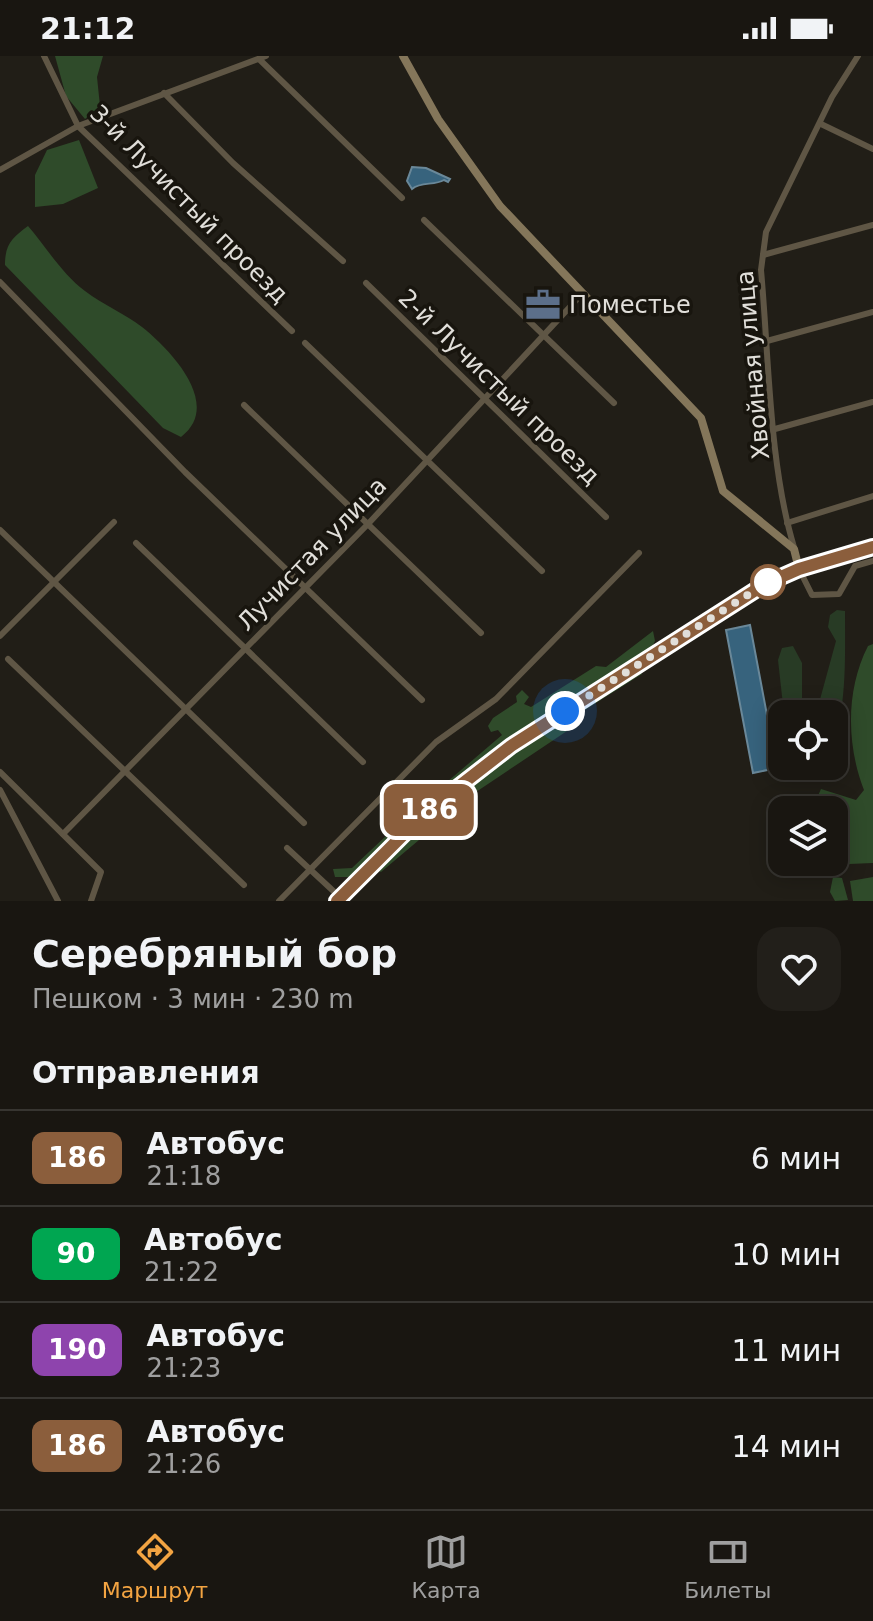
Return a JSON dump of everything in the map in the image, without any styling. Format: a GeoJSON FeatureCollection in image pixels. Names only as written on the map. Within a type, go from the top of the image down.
{"type":"FeatureCollection","features":[{"type":"Feature","properties":{"kind":"street","name":"3-й Лучистый проезд"},"geometry":{"type":"LineString","coordinates":[[44,56],[78,126],[292,331]]}},
{"type":"Feature","properties":{"kind":"street"},"geometry":{"type":"LineString","coordinates":[[403,56],[438,119],[472,170],[509,216],[701,418],[723,491],[794,549],[799,569],[812,595],[839,594],[855,566],[873,561]]}},
{"type":"Feature","properties":{"kind":"street","name":"Хвойная улица"},"geometry":{"type":"LineString","coordinates":[[794,549],[787,523],[775,429],[763,255],[766,232],[858,56]]}},
{"type":"Feature","properties":{"kind":"street"},"geometry":{"type":"LineString","coordinates":[[0,170],[78,126],[262,58],[402,198]]}},
{"type":"Feature","properties":{"kind":"street"},"geometry":{"type":"LineString","coordinates":[[164,93],[233,163],[343,261]]}},
{"type":"Feature","properties":{"kind":"street"},"geometry":{"type":"LineString","coordinates":[[821,124],[873,149]]}},
{"type":"Feature","properties":{"kind":"street"},"geometry":{"type":"LineString","coordinates":[[424,220],[614,403]]}},
{"type":"Feature","properties":{"kind":"street"},"geometry":{"type":"LineString","coordinates":[[763,255],[873,225]]}},
{"type":"Feature","properties":{"kind":"street"},"geometry":{"type":"LineString","coordinates":[[0,282],[185,472],[422,700]]}},
{"type":"Feature","properties":{"kind":"street","name":"2-й Лучистый проезд"},"geometry":{"type":"LineString","coordinates":[[366,283],[606,517]]}},
{"type":"Feature","properties":{"kind":"street","name":"Лучистая улица"},"geometry":{"type":"LineString","coordinates":[[63,834],[368,524],[581,295]]}},
{"type":"Feature","properties":{"kind":"street"},"geometry":{"type":"LineString","coordinates":[[767,341],[873,312]]}},
{"type":"Feature","properties":{"kind":"street"},"geometry":{"type":"LineString","coordinates":[[305,343],[542,571]]}},
{"type":"Feature","properties":{"kind":"street"},"geometry":{"type":"LineString","coordinates":[[775,429],[873,402]]}},
{"type":"Feature","properties":{"kind":"street"},"geometry":{"type":"LineString","coordinates":[[244,405],[481,633]]}},
{"type":"Feature","properties":{"kind":"street"},"geometry":{"type":"LineString","coordinates":[[787,523],[873,496]]}},
{"type":"Feature","properties":{"kind":"street"},"geometry":{"type":"LineString","coordinates":[[0,636],[114,522]]}},
{"type":"Feature","properties":{"kind":"street"},"geometry":{"type":"LineString","coordinates":[[0,530],[304,823]]}},
{"type":"Feature","properties":{"kind":"street"},"geometry":{"type":"LineString","coordinates":[[136,543],[363,762]]}},
{"type":"Feature","properties":{"kind":"street"},"geometry":{"type":"LineString","coordinates":[[287,848],[340,900],[426,812],[511,746],[732,602],[799,569],[873,547]]}},
{"type":"Feature","properties":{"kind":"street"},"geometry":{"type":"LineString","coordinates":[[279,901],[436,742],[496,699],[639,553]]}},
{"type":"Feature","properties":{"kind":"street"},"geometry":{"type":"LineString","coordinates":[[8,659],[244,885]]}},
{"type":"Feature","properties":{"kind":"street"},"geometry":{"type":"LineString","coordinates":[[0,772],[101,872],[91,901]]}},
{"type":"Feature","properties":{"kind":"street"},"geometry":{"type":"LineString","coordinates":[[0,790],[58,901]]}},
{"type":"Feature","properties":{"kind":"green space"},"geometry":{"type":"Polygon","coordinates":[[[55,56],[103,56],[97,77],[100,106],[85,119],[66,96],[55,56]]]}},
{"type":"Feature","properties":{"kind":"green space"},"geometry":{"type":"Polygon","coordinates":[[[79,140],[98,188],[63,204],[35,207],[35,175],[47,150],[79,140]]]}},
{"type":"Feature","properties":{"kind":"green space"},"geometry":{"type":"Polygon","coordinates":[[[28,226],[77,284],[142,327],[178,363],[195,394],[197,410],[193,424],[181,437],[163,428],[5,265],[10,242],[28,226]]]}},
{"type":"Feature","properties":{"kind":"green space"},"geometry":{"type":"Polygon","coordinates":[[[837,610],[845,611],[842,700],[820,700],[836,641],[828,627],[830,615],[837,610]]]}},
{"type":"Feature","properties":{"kind":"green space"},"geometry":{"type":"Polygon","coordinates":[[[653,631],[655,641],[650,651],[544,719],[437,798],[433,794],[502,735],[498,730],[491,732],[488,726],[493,718],[517,702],[516,696],[522,690],[529,697],[524,704],[531,707],[596,666],[606,667],[653,631]]]}},
{"type":"Feature","properties":{"kind":"green space"},"geometry":{"type":"Polygon","coordinates":[[[873,644],[873,863],[848,864],[848,797],[856,800],[864,790],[854,754],[852,698],[868,646],[873,644]]]}},
{"type":"Feature","properties":{"kind":"green space"},"geometry":{"type":"Polygon","coordinates":[[[793,646],[802,663],[802,700],[782,700],[778,660],[782,648],[793,646]]]}},
{"type":"Feature","properties":{"kind":"green space"},"geometry":{"type":"Polygon","coordinates":[[[639,670],[642,674],[569,720],[570,729],[476,792],[381,872],[376,870],[404,839],[466,784],[639,670]]]}},
{"type":"Feature","properties":{"kind":"green space"},"geometry":{"type":"Polygon","coordinates":[[[821,789],[843,796],[818,796],[821,789]]]}},
{"type":"Feature","properties":{"kind":"green space"},"geometry":{"type":"Polygon","coordinates":[[[429,799],[432,801],[351,877],[335,877],[333,869],[352,868],[429,799]]]}},
{"type":"Feature","properties":{"kind":"green space"},"geometry":{"type":"Polygon","coordinates":[[[833,877],[842,878],[848,900],[835,901],[830,892],[833,877]]]}},
{"type":"Feature","properties":{"kind":"green space"},"geometry":{"type":"Polygon","coordinates":[[[873,877],[873,901],[853,901],[850,881],[873,877]]]}},
{"type":"Feature","properties":{"kind":"water"},"geometry":{"type":"Polygon","coordinates":[[[412,167],[426,168],[450,179],[412,189],[407,181],[412,167]]]}},
{"type":"Feature","properties":{"kind":"water"},"geometry":{"type":"Polygon","coordinates":[[[750,625],[768,720],[768,770],[753,773],[726,630],[750,625]]]}},
{"type":"Feature","properties":{"kind":"bus line","name":"186"},"geometry":{"type":"LineString","coordinates":[[337,901],[426,812],[511,746],[732,602],[799,569],[873,547]]}},
{"type":"Feature","properties":{"kind":"place","name":"Поместье"},"geometry":{"type":"Point","coordinates":[543,305]}},
{"type":"Feature","properties":{"kind":"route"},"geometry":{"type":"LineString","coordinates":[[565,711],[732,602],[768,582]]}}]}
